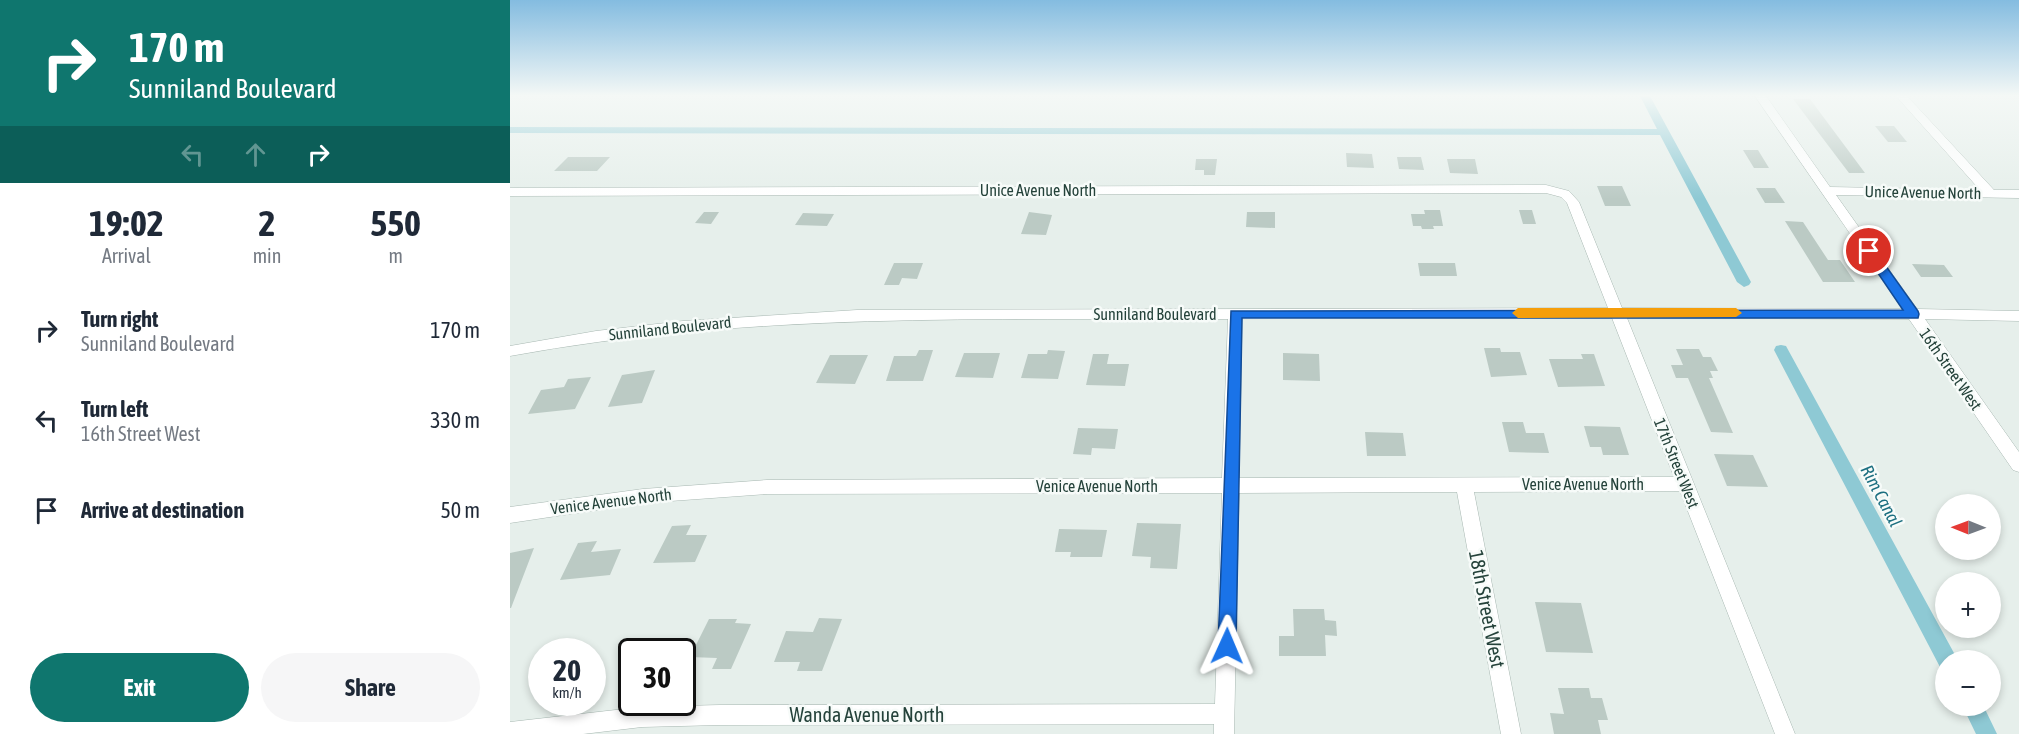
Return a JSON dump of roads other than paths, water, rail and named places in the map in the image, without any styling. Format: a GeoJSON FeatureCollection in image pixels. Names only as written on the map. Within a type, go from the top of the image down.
{"type":"FeatureCollection","features":[{"type":"Feature","properties":{"kind":"street","name":"16th Street West"},"geometry":{"type":"LineString","coordinates":[[1784,130],[2019,465]]}},
{"type":"Feature","properties":{"kind":"street"},"geometry":{"type":"LineString","coordinates":[[1932,130],[1990,194]]}},
{"type":"Feature","properties":{"kind":"street","name":"Unice Avenue North"},"geometry":{"type":"LineString","coordinates":[[510,192],[1546,189],[1565,194]]}},
{"type":"Feature","properties":{"kind":"street","name":"Unice Avenue North"},"geometry":{"type":"LineString","coordinates":[[1827,191],[2019,194]]}},
{"type":"Feature","properties":{"kind":"street","name":"17th Street West"},"geometry":{"type":"LineString","coordinates":[[1565,194],[1573,202],[1785,734]]}},
{"type":"Feature","properties":{"kind":"street","name":"Sunniland Boulevard"},"geometry":{"type":"LineString","coordinates":[[510,351],[663,328],[774,318],[857,315],[1617,313],[2019,316]]}},
{"type":"Feature","properties":{"kind":"street"},"geometry":{"type":"LineString","coordinates":[[1225,724],[1235,314]]}},
{"type":"Feature","properties":{"kind":"street","name":"Venice Avenue North"},"geometry":{"type":"LineString","coordinates":[[510,515],[643,496],[767,487],[1685,484]]}},
{"type":"Feature","properties":{"kind":"street","name":"18th Street West"},"geometry":{"type":"LineString","coordinates":[[1464,485],[1511,734]]}},
{"type":"Feature","properties":{"kind":"street","name":"Wanda Avenue North"},"geometry":{"type":"LineString","coordinates":[[510,732],[642,717],[720,715],[1225,724]]}},
{"type":"Feature","properties":{"kind":"waterway"},"geometry":{"type":"LineString","coordinates":[[656,130],[1663,132]]}},
{"type":"Feature","properties":{"kind":"waterway","name":"Rim Canal"},"geometry":{"type":"LineString","coordinates":[[1663,130],[1744,282]]}},
{"type":"Feature","properties":{"kind":"waterway","name":"Rim Canal"},"geometry":{"type":"LineString","coordinates":[[1781,350],[1942,650]]}},
{"type":"Feature","properties":{"kind":"waterway","name":"Rim Canal"},"geometry":{"type":"LineString","coordinates":[[1978,716],[1987,734]]}}]}
